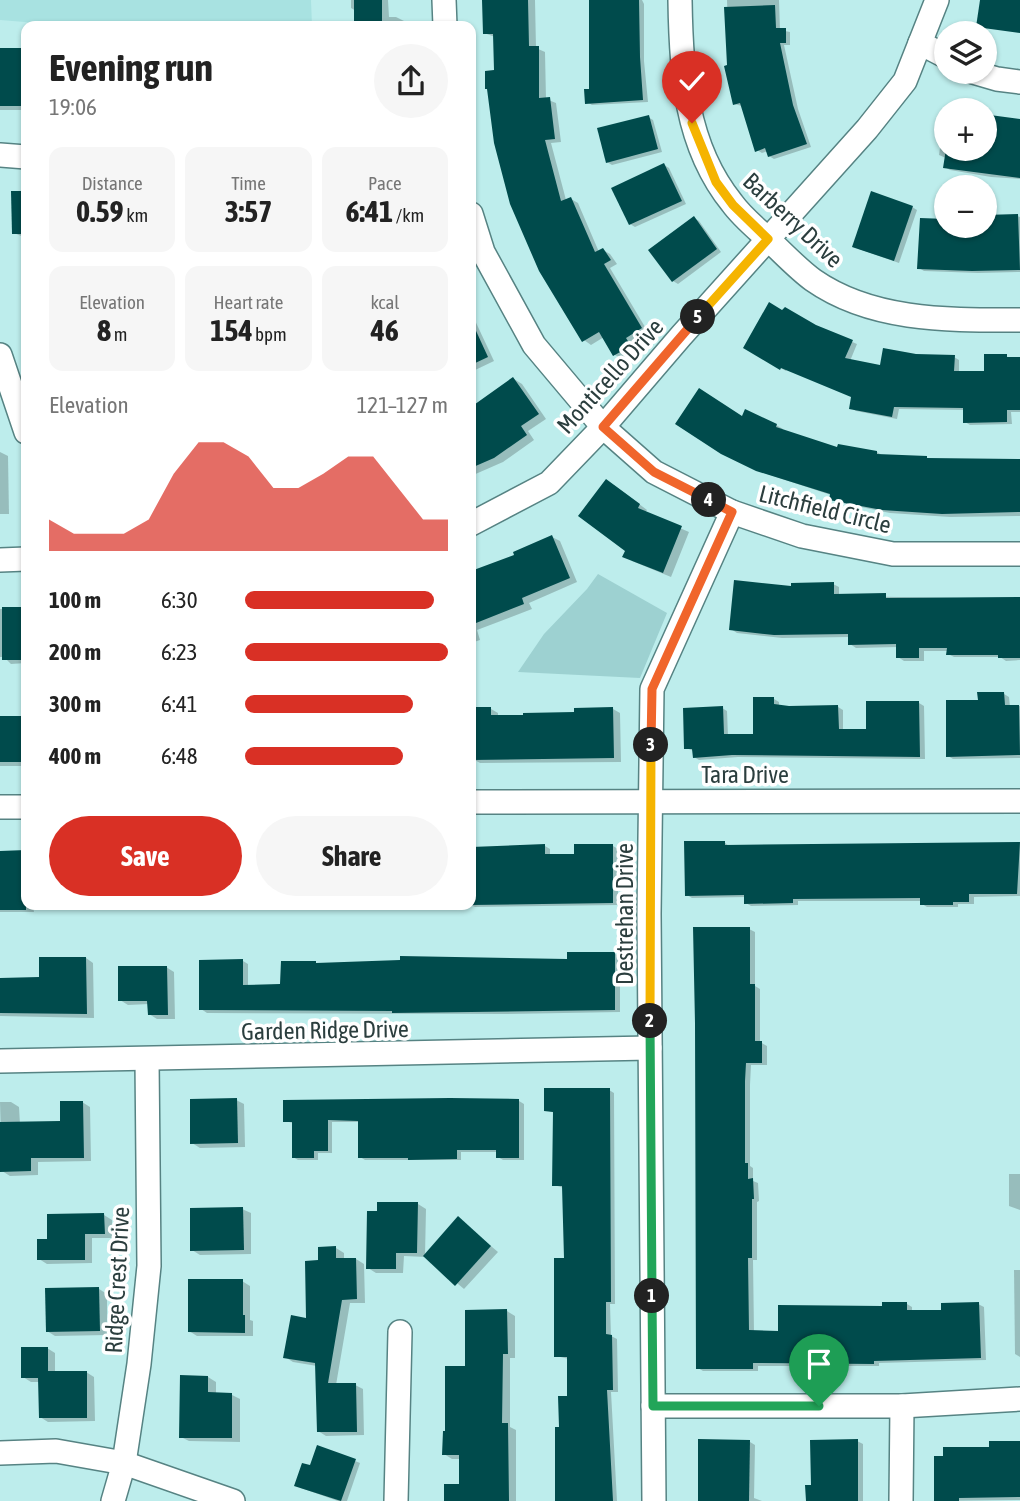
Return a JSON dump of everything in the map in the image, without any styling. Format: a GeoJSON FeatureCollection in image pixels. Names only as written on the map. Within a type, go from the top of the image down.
{"type":"FeatureCollection","features":[{"type":"Feature","properties":{"kind":"street"},"geometry":{"type":"LineString","coordinates":[[444,0],[445,21]]}},
{"type":"Feature","properties":{"kind":"street","name":"Barberry Drive"},"geometry":{"type":"LineString","coordinates":[[680,0],[681,61],[685,91],[700,144],[716,182],[733,205],[768,239],[812,280],[837,295],[885,310],[924,318],[1020,320]]}},
{"type":"Feature","properties":{"kind":"street","name":"Monticello Drive"},"geometry":{"type":"LineString","coordinates":[[476,521],[549,483],[603,427],[867,129],[905,81],[937,0]]}},
{"type":"Feature","properties":{"kind":"street"},"geometry":{"type":"LineString","coordinates":[[920,43],[934,50]]}},
{"type":"Feature","properties":{"kind":"street"},"geometry":{"type":"LineString","coordinates":[[997,79],[1020,82]]}},
{"type":"Feature","properties":{"kind":"street"},"geometry":{"type":"LineString","coordinates":[[0,155],[21,157]]}},
{"type":"Feature","properties":{"kind":"street","name":"Litchfield Circle"},"geometry":{"type":"LineString","coordinates":[[476,231],[482,252],[534,345],[603,427],[654,472],[732,512],[802,536],[893,554],[1020,554]]}},
{"type":"Feature","properties":{"kind":"street"},"geometry":{"type":"LineString","coordinates":[[0,355],[21,417]]}},
{"type":"Feature","properties":{"kind":"street","name":"Destrehan Drive"},"geometry":{"type":"LineString","coordinates":[[654,1501],[650,1048],[652,689],[732,512]]}},
{"type":"Feature","properties":{"kind":"street"},"geometry":{"type":"LineString","coordinates":[[0,560],[21,559]]}},
{"type":"Feature","properties":{"kind":"street","name":"Tara Drive"},"geometry":{"type":"LineString","coordinates":[[476,802],[1020,801]]}},
{"type":"Feature","properties":{"kind":"street"},"geometry":{"type":"LineString","coordinates":[[0,807],[21,807]]}},
{"type":"Feature","properties":{"kind":"street","name":"Garden Ridge Drive"},"geometry":{"type":"LineString","coordinates":[[0,1061],[650,1048]]}},
{"type":"Feature","properties":{"kind":"street","name":"Ridge Crest Drive"},"geometry":{"type":"LineString","coordinates":[[113,1501],[124,1463],[139,1364],[149,1266],[147,1060]]}},
{"type":"Feature","properties":{"kind":"street"},"geometry":{"type":"LineString","coordinates":[[396,1501],[400,1332]]}},
{"type":"Feature","properties":{"kind":"street"},"geometry":{"type":"LineString","coordinates":[[653,1406],[902,1406],[1020,1399]]}},
{"type":"Feature","properties":{"kind":"street"},"geometry":{"type":"LineString","coordinates":[[901,1501],[902,1406]]}},
{"type":"Feature","properties":{"kind":"street"},"geometry":{"type":"LineString","coordinates":[[0,1453],[56,1451],[124,1463],[233,1501]]}},
{"type":"Feature","properties":{"kind":"shaded area"},"geometry":{"type":"Polygon","coordinates":[[[0,0],[311,0],[312,21],[21,22],[0,20],[0,0]]]}},
{"type":"Feature","properties":{"kind":"shaded area"},"geometry":{"type":"Polygon","coordinates":[[[598,574],[667,613],[640,678],[518,672],[544,634],[598,574]]]}},
{"type":"Feature","properties":{"kind":"building"},"geometry":{"type":"Polygon","coordinates":[[[354,0],[382,0],[382,21],[354,21],[354,0]]]}},
{"type":"Feature","properties":{"kind":"building"},"geometry":{"type":"Polygon","coordinates":[[[482,0],[528,0],[529,46],[539,46],[539,98],[550,97],[555,139],[545,140],[561,201],[571,197],[595,252],[603,248],[611,260],[604,264],[642,328],[626,338],[631,346],[613,356],[599,332],[582,342],[539,271],[510,204],[494,143],[485,89],[485,71],[494,70],[493,34],[483,34],[482,0]]]}},
{"type":"Feature","properties":{"kind":"building"},"geometry":{"type":"Polygon","coordinates":[[[589,0],[639,0],[643,100],[585,104],[584,89],[589,89],[589,0]]]}},
{"type":"Feature","properties":{"kind":"building"},"geometry":{"type":"Polygon","coordinates":[[[980,0],[1020,0],[1020,33],[997,30],[997,21],[977,21],[980,0]]]}},
{"type":"Feature","properties":{"kind":"building"},"geometry":{"type":"Polygon","coordinates":[[[775,5],[776,28],[786,28],[786,43],[780,43],[793,105],[807,144],[768,157],[765,148],[755,152],[740,103],[733,105],[724,66],[727,65],[724,7],[775,5]]]}},
{"type":"Feature","properties":{"kind":"building"},"geometry":{"type":"Polygon","coordinates":[[[0,48],[21,48],[21,106],[0,106],[0,48]]]}},
{"type":"Feature","properties":{"kind":"building"},"geometry":{"type":"Polygon","coordinates":[[[649,115],[658,149],[606,163],[597,128],[649,115]]]}},
{"type":"Feature","properties":{"kind":"building"},"geometry":{"type":"Polygon","coordinates":[[[997,116],[1020,119],[1020,178],[943,168],[944,161],[997,161],[997,116]]]}},
{"type":"Feature","properties":{"kind":"building"},"geometry":{"type":"Polygon","coordinates":[[[664,163],[682,201],[629,225],[611,188],[664,163]]]}},
{"type":"Feature","properties":{"kind":"building"},"geometry":{"type":"Polygon","coordinates":[[[11,191],[21,191],[21,234],[12,234],[11,191]]]}},
{"type":"Feature","properties":{"kind":"building"},"geometry":{"type":"Polygon","coordinates":[[[871,191],[913,206],[894,261],[852,247],[871,191]]]}},
{"type":"Feature","properties":{"kind":"building"},"geometry":{"type":"Polygon","coordinates":[[[1018,214],[1020,270],[917,269],[920,218],[934,219],[934,238],[997,238],[997,215],[1018,214]]]}},
{"type":"Feature","properties":{"kind":"building"},"geometry":{"type":"Polygon","coordinates":[[[694,216],[717,249],[672,282],[648,250],[694,216]]]}},
{"type":"Feature","properties":{"kind":"building"},"geometry":{"type":"Polygon","coordinates":[[[769,302],[853,340],[845,358],[880,365],[883,348],[916,354],[955,355],[954,371],[984,371],[984,354],[1020,357],[1020,410],[1007,410],[1007,422],[963,423],[963,408],[894,407],[892,417],[849,409],[851,397],[781,368],[780,370],[743,348],[769,302]]]}},
{"type":"Feature","properties":{"kind":"building"},"geometry":{"type":"Polygon","coordinates":[[[476,331],[488,357],[476,363],[476,331]]]}},
{"type":"Feature","properties":{"kind":"building"},"geometry":{"type":"Polygon","coordinates":[[[513,377],[539,414],[521,426],[527,435],[494,458],[476,466],[476,403],[513,377]]]}},
{"type":"Feature","properties":{"kind":"building"},"geometry":{"type":"Polygon","coordinates":[[[699,388],[742,416],[745,409],[777,424],[776,427],[837,447],[838,444],[877,451],[877,454],[927,458],[1020,459],[1020,512],[942,514],[882,510],[829,500],[830,494],[756,471],[721,454],[675,424],[699,388]]]}},
{"type":"Feature","properties":{"kind":"building"},"geometry":{"type":"Polygon","coordinates":[[[606,479],[640,504],[638,508],[682,526],[663,573],[622,557],[625,551],[578,516],[606,479]]]}},
{"type":"Feature","properties":{"kind":"building"},"geometry":{"type":"Polygon","coordinates":[[[552,535],[570,578],[522,598],[524,604],[476,623],[476,569],[514,555],[513,552],[552,535]]]}},
{"type":"Feature","properties":{"kind":"building"},"geometry":{"type":"Polygon","coordinates":[[[734,580],[791,586],[791,583],[834,582],[834,594],[886,593],[886,598],[1020,597],[1020,658],[998,658],[998,655],[946,655],[947,648],[919,648],[919,658],[896,658],[896,644],[848,645],[848,634],[774,635],[729,630],[734,580]]]}},
{"type":"Feature","properties":{"kind":"building"},"geometry":{"type":"Polygon","coordinates":[[[2,607],[21,607],[21,660],[2,660],[2,607]]]}},
{"type":"Feature","properties":{"kind":"building"},"geometry":{"type":"Polygon","coordinates":[[[977,692],[1004,692],[1005,705],[1019,705],[1020,755],[946,757],[946,700],[978,700],[977,692]]]}},
{"type":"Feature","properties":{"kind":"building"},"geometry":{"type":"Polygon","coordinates":[[[753,697],[774,697],[774,704],[789,706],[838,705],[839,729],[866,729],[866,701],[919,701],[920,757],[732,755],[693,758],[692,749],[684,749],[683,708],[723,706],[724,734],[753,734],[753,697]]]}},
{"type":"Feature","properties":{"kind":"building"},"geometry":{"type":"Polygon","coordinates":[[[476,707],[491,707],[491,715],[523,715],[574,712],[574,708],[613,707],[614,758],[476,760],[476,707]]]}},
{"type":"Feature","properties":{"kind":"building"},"geometry":{"type":"Polygon","coordinates":[[[0,716],[21,716],[21,762],[0,762],[0,716]]]}},
{"type":"Feature","properties":{"kind":"building"},"geometry":{"type":"Polygon","coordinates":[[[684,841],[725,841],[725,845],[1020,842],[1017,894],[969,894],[969,902],[953,902],[953,905],[920,905],[920,898],[793,899],[793,903],[744,904],[744,895],[685,896],[684,841]]]}},
{"type":"Feature","properties":{"kind":"building"},"geometry":{"type":"Polygon","coordinates":[[[545,844],[545,854],[574,854],[574,844],[613,844],[613,903],[476,905],[476,847],[545,844]]]}},
{"type":"Feature","properties":{"kind":"building"},"geometry":{"type":"Polygon","coordinates":[[[21,850],[21,910],[0,910],[0,851],[21,850]]]}},
{"type":"Feature","properties":{"kind":"building"},"geometry":{"type":"Polygon","coordinates":[[[693,927],[750,927],[750,984],[755,984],[755,1041],[762,1041],[762,1063],[746,1063],[745,1081],[745,1163],[748,1163],[748,1179],[753,1178],[754,1199],[752,1258],[748,1258],[749,1330],[778,1331],[778,1305],[882,1306],[882,1302],[907,1302],[907,1310],[941,1310],[941,1303],[979,1302],[981,1358],[874,1361],[874,1364],[753,1363],[753,1369],[696,1369],[693,927]]]}},
{"type":"Feature","properties":{"kind":"building"},"geometry":{"type":"Polygon","coordinates":[[[567,952],[615,952],[615,1010],[392,1013],[199,1010],[199,960],[243,959],[243,985],[280,984],[281,961],[316,963],[400,960],[400,956],[567,959],[567,952]]]}},
{"type":"Feature","properties":{"kind":"building"},"geometry":{"type":"Polygon","coordinates":[[[39,957],[86,957],[87,1014],[0,1013],[0,978],[39,977],[39,957]]]}},
{"type":"Feature","properties":{"kind":"building"},"geometry":{"type":"Polygon","coordinates":[[[118,966],[167,966],[168,1015],[148,1015],[147,1001],[118,1001],[118,966]]]}},
{"type":"Feature","properties":{"kind":"building"},"geometry":{"type":"Polygon","coordinates":[[[544,1088],[610,1088],[611,1302],[606,1302],[606,1334],[612,1335],[613,1390],[607,1390],[613,1501],[555,1501],[555,1427],[559,1427],[558,1396],[567,1396],[567,1357],[554,1357],[554,1258],[564,1258],[562,1186],[552,1186],[553,1112],[544,1111],[544,1088]]]}},
{"type":"Feature","properties":{"kind":"building"},"geometry":{"type":"Polygon","coordinates":[[[237,1098],[238,1143],[190,1144],[190,1099],[237,1098]]]}},
{"type":"Feature","properties":{"kind":"building"},"geometry":{"type":"Polygon","coordinates":[[[519,1099],[519,1158],[496,1158],[496,1150],[457,1150],[457,1159],[358,1158],[358,1121],[328,1120],[328,1151],[314,1151],[314,1158],[292,1158],[292,1122],[283,1122],[283,1100],[519,1099]]]}},
{"type":"Feature","properties":{"kind":"building"},"geometry":{"type":"Polygon","coordinates":[[[60,1101],[83,1101],[84,1158],[31,1158],[31,1171],[0,1172],[0,1122],[60,1121],[60,1101]]]}},
{"type":"Feature","properties":{"kind":"building"},"geometry":{"type":"Polygon","coordinates":[[[377,1202],[418,1202],[417,1253],[396,1253],[396,1269],[366,1269],[367,1211],[377,1211],[377,1202]]]}},
{"type":"Feature","properties":{"kind":"building"},"geometry":{"type":"Polygon","coordinates":[[[243,1207],[244,1250],[190,1251],[190,1208],[243,1207]]]}},
{"type":"Feature","properties":{"kind":"building"},"geometry":{"type":"Polygon","coordinates":[[[104,1213],[105,1234],[85,1234],[85,1260],[37,1260],[37,1239],[47,1239],[47,1214],[104,1213]]]}},
{"type":"Feature","properties":{"kind":"building"},"geometry":{"type":"Polygon","coordinates":[[[458,1216],[491,1246],[455,1286],[423,1256],[458,1216]]]}},
{"type":"Feature","properties":{"kind":"building"},"geometry":{"type":"Polygon","coordinates":[[[336,1246],[336,1258],[356,1258],[357,1299],[342,1300],[328,1383],[356,1383],[357,1432],[317,1432],[315,1363],[283,1358],[291,1315],[306,1318],[305,1261],[318,1260],[318,1247],[336,1246]]]}},
{"type":"Feature","properties":{"kind":"building"},"geometry":{"type":"Polygon","coordinates":[[[188,1279],[243,1279],[245,1333],[188,1332],[188,1279]]]}},
{"type":"Feature","properties":{"kind":"building"},"geometry":{"type":"Polygon","coordinates":[[[99,1287],[100,1331],[46,1332],[45,1288],[99,1287]]]}},
{"type":"Feature","properties":{"kind":"building"},"geometry":{"type":"Polygon","coordinates":[[[507,1309],[508,1354],[503,1354],[502,1423],[508,1423],[509,1501],[444,1501],[444,1484],[459,1484],[459,1455],[442,1455],[445,1431],[445,1366],[465,1366],[465,1310],[507,1309]]]}},
{"type":"Feature","properties":{"kind":"building"},"geometry":{"type":"Polygon","coordinates":[[[21,1347],[48,1347],[48,1371],[87,1371],[87,1418],[39,1418],[38,1378],[21,1378],[21,1347]]]}},
{"type":"Feature","properties":{"kind":"building"},"geometry":{"type":"Polygon","coordinates":[[[180,1375],[208,1376],[208,1392],[232,1393],[232,1438],[179,1438],[180,1375]]]}},
{"type":"Feature","properties":{"kind":"building"},"geometry":{"type":"Polygon","coordinates":[[[698,1439],[750,1440],[749,1501],[698,1501],[698,1439]]]}},
{"type":"Feature","properties":{"kind":"building"},"geometry":{"type":"Polygon","coordinates":[[[858,1439],[858,1501],[806,1501],[805,1485],[811,1485],[810,1440],[858,1439]]]}},
{"type":"Feature","properties":{"kind":"building"},"geometry":{"type":"Polygon","coordinates":[[[989,1441],[1020,1441],[1020,1497],[934,1501],[934,1456],[943,1456],[943,1447],[989,1447],[989,1441]]]}},
{"type":"Feature","properties":{"kind":"building"},"geometry":{"type":"Polygon","coordinates":[[[317,1445],[356,1459],[341,1501],[294,1486],[302,1463],[310,1465],[317,1445]]]}},
{"type":"Feature","properties":{"kind":"route"},"geometry":{"type":"LineString","coordinates":[[692,123],[716,182],[733,205],[768,239],[603,427],[654,472],[732,512],[652,689],[649,914],[653,1406],[819,1406]]}}]}
